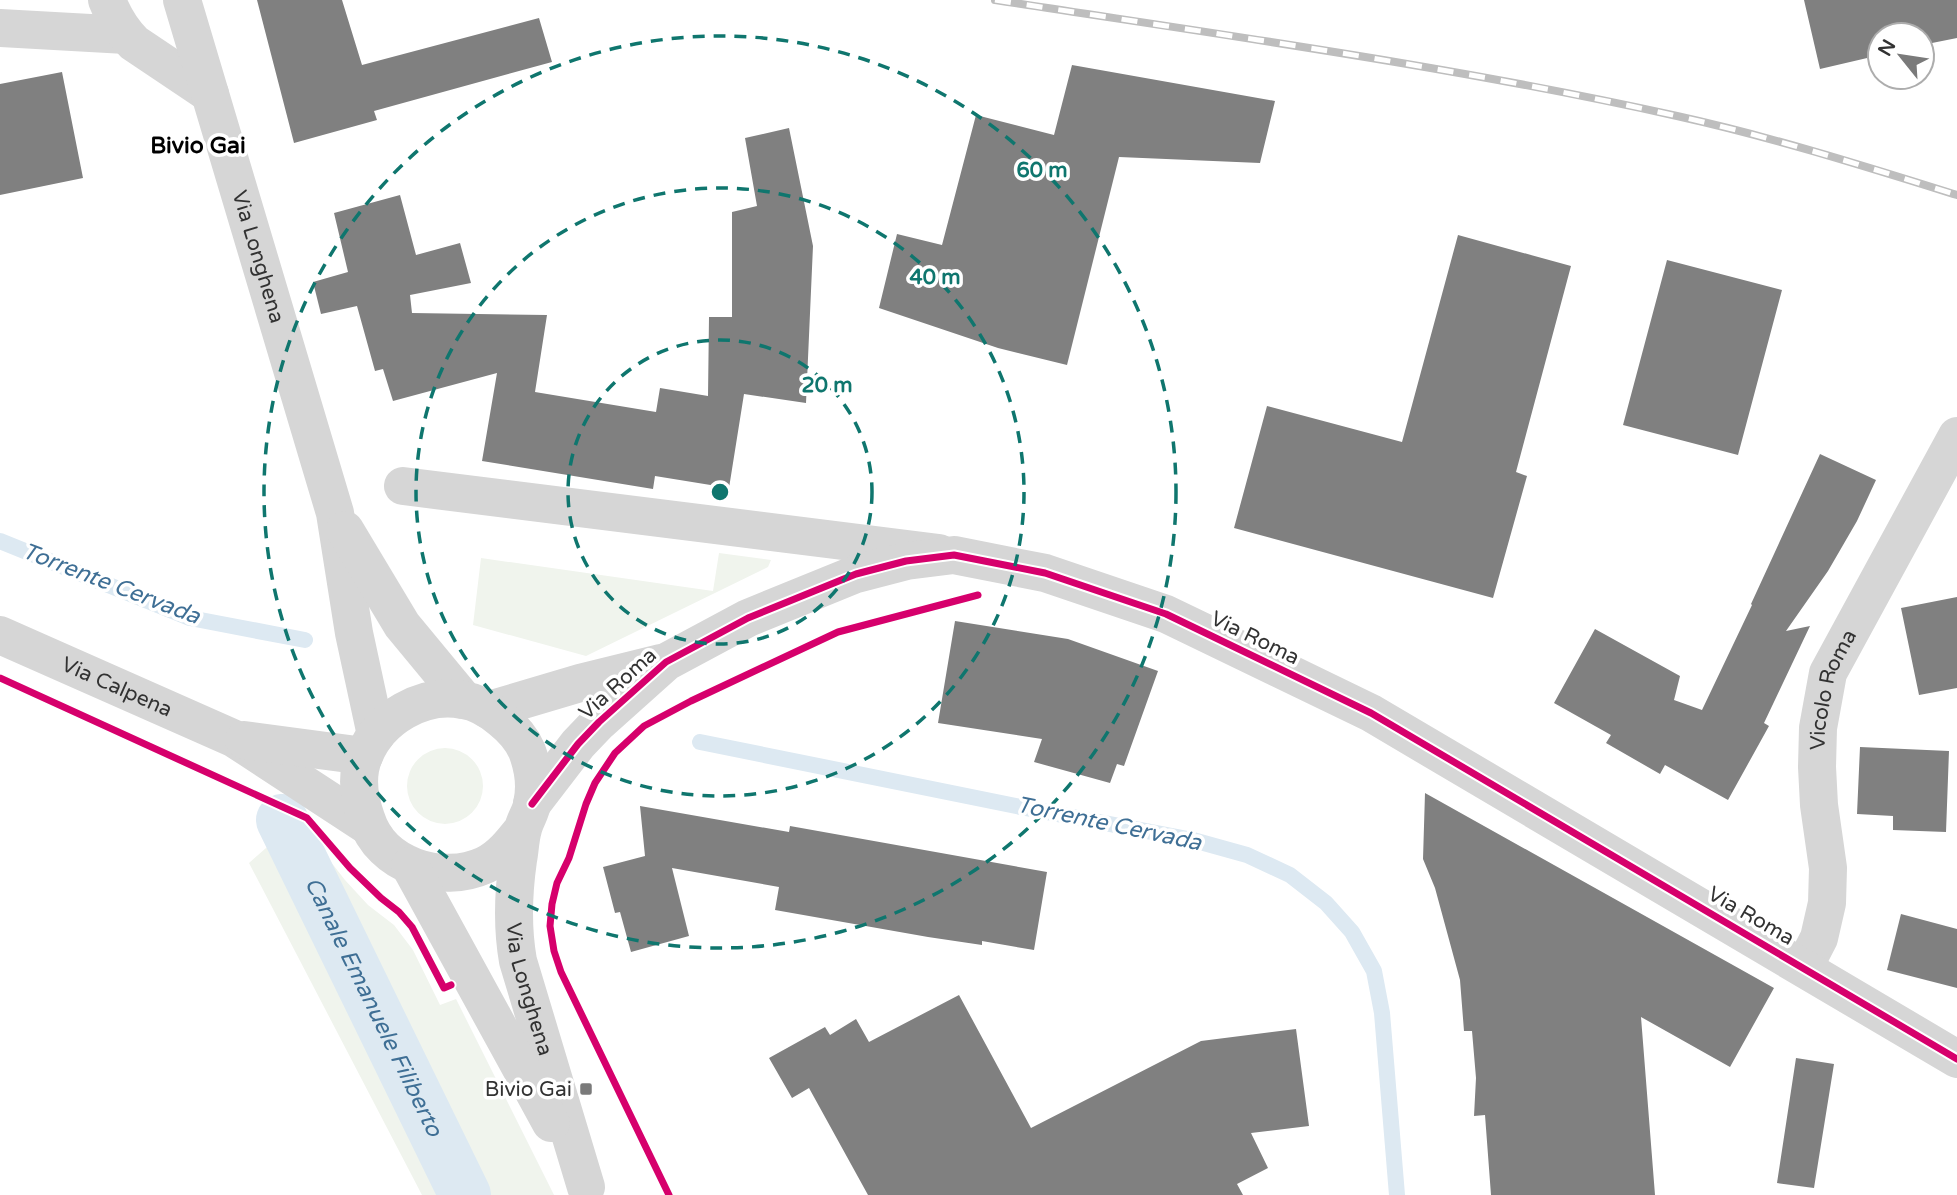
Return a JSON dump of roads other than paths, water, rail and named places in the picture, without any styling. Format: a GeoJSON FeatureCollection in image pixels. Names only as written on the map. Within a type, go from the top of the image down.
{"type":"FeatureCollection","features":[{"type":"Feature","properties":{"kind":"street"},"geometry":{"type":"LineString","coordinates":[[107,0],[126,35],[134,43],[210,94]]}},
{"type":"Feature","properties":{"kind":"street","name":"Via Longhena"},"geometry":{"type":"LineString","coordinates":[[182,0],[335,513],[370,746],[359,779],[361,803],[368,826],[386,849],[410,866],[435,873],[461,873],[486,864],[507,850],[528,816]]}},
{"type":"Feature","properties":{"kind":"street"},"geometry":{"type":"LineString","coordinates":[[0,28],[126,35]]}},
{"type":"Feature","properties":{"kind":"street","name":"Vicolo Roma"},"geometry":{"type":"LineString","coordinates":[[1804,967],[1819,938],[1827,904],[1828,868],[1819,805],[1817,767],[1818,728],[1828,673],[1957,436]]}},
{"type":"Feature","properties":{"kind":"street","name":"Via Roma"},"geometry":{"type":"LineString","coordinates":[[402,486],[954,555],[1045,573],[1166,614],[1371,713],[1957,1059]]}},
{"type":"Feature","properties":{"kind":"street","name":"Via Longhena"},"geometry":{"type":"LineString","coordinates":[[335,513],[402,625],[476,705],[511,726],[527,750],[534,776],[513,894],[514,936],[518,961],[588,1191]]}},
{"type":"Feature","properties":{"kind":"street","name":"Via Roma"},"geometry":{"type":"LineString","coordinates":[[528,816],[578,744],[666,662],[748,618],[856,574],[906,561],[954,555]]}},
{"type":"Feature","properties":{"kind":"street","name":"Via Calpena"},"geometry":{"type":"LineString","coordinates":[[0,635],[235,739],[368,826]]}},
{"type":"Feature","properties":{"kind":"street","name":"Via Roma"},"geometry":{"type":"LineString","coordinates":[[476,705],[666,662]]}},
{"type":"Feature","properties":{"kind":"street"},"geometry":{"type":"LineString","coordinates":[[370,746],[393,717],[415,705],[439,699],[476,705]]}},
{"type":"Feature","properties":{"kind":"street","name":"Via Calpena"},"geometry":{"type":"LineString","coordinates":[[235,739],[370,746]]}},
{"type":"Feature","properties":{"kind":"street","name":"Via Longhena"},"geometry":{"type":"LineString","coordinates":[[410,866],[588,1191]]}},
{"type":"Feature","properties":{"kind":"waterway","name":"Torrente Cervada"},"geometry":{"type":"LineString","coordinates":[[0,541],[190,618],[305,640]]}},
{"type":"Feature","properties":{"kind":"waterway","name":"Torrente Cervada"},"geometry":{"type":"LineString","coordinates":[[700,742],[1193,840],[1247,855],[1290,875],[1326,903],[1352,932],[1374,971],[1382,1013],[1397,1195]]}},
{"type":"Feature","properties":{"kind":"waterway","name":"Canale Emanuele Filiberto"},"geometry":{"type":"LineString","coordinates":[[282,820],[465,1195]]}},
{"type":"Feature","properties":{"kind":"railway"},"geometry":{"type":"LineString","coordinates":[[995,0],[1337,52],[1592,98],[1748,133],[1957,195]]}},
{"type":"Feature","properties":{"kind":"place","name":"Bivio Gai"},"geometry":{"type":"Point","coordinates":[586,1089]}},
{"type":"Feature","properties":{"kind":"district","name":"Bivio Gai"},"geometry":{"type":"Point","coordinates":[198,146]}}]}
